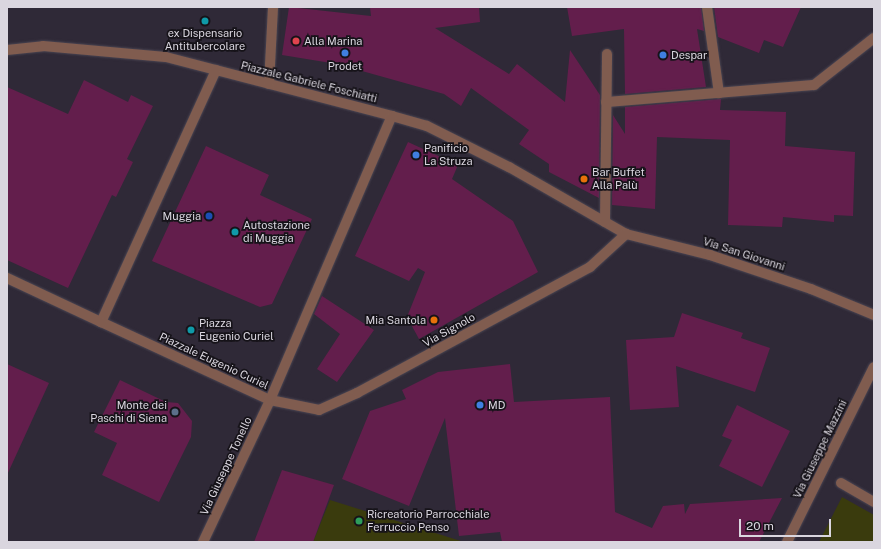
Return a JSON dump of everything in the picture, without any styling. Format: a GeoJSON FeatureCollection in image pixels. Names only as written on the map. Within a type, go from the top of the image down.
{"type":"FeatureCollection","features":[{"type":"Feature","properties":{"kind":"street"},"geometry":{"type":"LineString","coordinates":[[269,84],[273,7]]}},
{"type":"Feature","properties":{"kind":"street"},"geometry":{"type":"LineString","coordinates":[[707,7],[719,93]]}},
{"type":"Feature","properties":{"kind":"street"},"geometry":{"type":"LineString","coordinates":[[606,102],[814,85],[874,38]]}},
{"type":"Feature","properties":{"kind":"street","name":"Piazzale Gabriele Foschiatti"},"geometry":{"type":"LineString","coordinates":[[7,50],[43,46],[166,57],[392,116]]}},
{"type":"Feature","properties":{"kind":"street"},"geometry":{"type":"LineString","coordinates":[[605,222],[607,54]]}},
{"type":"Feature","properties":{"kind":"street"},"geometry":{"type":"LineString","coordinates":[[101,322],[216,70]]}},
{"type":"Feature","properties":{"kind":"street","name":"Via San Giovanni"},"geometry":{"type":"LineString","coordinates":[[392,116],[427,126],[509,167],[626,234],[710,255],[811,289],[874,315]]}},
{"type":"Feature","properties":{"kind":"street","name":"Piazzale Eugenio Curiel"},"geometry":{"type":"LineString","coordinates":[[7,278],[270,400],[392,116]]}},
{"type":"Feature","properties":{"kind":"street","name":"Via Signolo"},"geometry":{"type":"LineString","coordinates":[[270,400],[319,410],[357,394],[590,267],[626,234]]}},
{"type":"Feature","properties":{"kind":"street","name":"Via Giuseppe Mazzini"},"geometry":{"type":"LineString","coordinates":[[787,542],[874,366]]}},
{"type":"Feature","properties":{"kind":"street","name":"Via Giuseppe Tonello"},"geometry":{"type":"LineString","coordinates":[[203,542],[270,400]]}},
{"type":"Feature","properties":{"kind":"street"},"geometry":{"type":"LineString","coordinates":[[842,484],[874,502]]}},
{"type":"Feature","properties":{"kind":"shaded area"},"geometry":{"type":"Polygon","coordinates":[[[842,497],[874,515],[874,542],[819,542],[842,497]]]}},
{"type":"Feature","properties":{"kind":"shaded area","name":"Ricreatorio Parrocchiale Ferruccio Penso"},"geometry":{"type":"Polygon","coordinates":[[[330,500],[464,542],[313,542],[330,500]]]}},
{"type":"Feature","properties":{"kind":"building"},"geometry":{"type":"Polygon","coordinates":[[[289,7],[371,16],[370,7],[479,7],[480,22],[435,28],[509,74],[517,64],[565,102],[570,50],[600,95],[599,198],[549,172],[549,164],[519,144],[529,130],[471,88],[461,106],[444,94],[337,64],[282,55],[289,7]]]}},
{"type":"Feature","properties":{"kind":"building","name":"Despar"},"geometry":{"type":"Polygon","coordinates":[[[567,7],[701,7],[704,31],[697,29],[706,87],[625,94],[624,29],[572,36],[567,7]]]}},
{"type":"Feature","properties":{"kind":"building"},"geometry":{"type":"Polygon","coordinates":[[[714,7],[801,7],[783,47],[764,40],[759,53],[718,37],[714,7]]]}},
{"type":"Feature","properties":{"kind":"building"},"geometry":{"type":"Polygon","coordinates":[[[84,80],[128,102],[131,95],[153,106],[127,159],[133,162],[116,197],[112,195],[68,288],[7,260],[7,87],[68,114],[84,80]]]}},
{"type":"Feature","properties":{"kind":"building"},"geometry":{"type":"Polygon","coordinates":[[[721,99],[720,110],[786,112],[785,146],[855,152],[853,216],[834,215],[834,222],[783,217],[782,227],[728,225],[730,140],[657,137],[655,209],[612,205],[613,115],[625,134],[625,107],[721,99]]]}},
{"type":"Feature","properties":{"kind":"building"},"geometry":{"type":"Polygon","coordinates":[[[408,142],[458,165],[452,179],[513,221],[538,272],[419,339],[407,317],[425,272],[418,268],[409,281],[355,256],[408,142]]]}},
{"type":"Feature","properties":{"kind":"building","name":"Autostazione di Muggia"},"geometry":{"type":"Polygon","coordinates":[[[206,146],[269,175],[260,195],[312,219],[272,304],[260,307],[152,261],[206,146]]]}},
{"type":"Feature","properties":{"kind":"building"},"geometry":{"type":"Polygon","coordinates":[[[322,296],[374,330],[337,382],[317,369],[340,334],[314,314],[322,296]]]}},
{"type":"Feature","properties":{"kind":"building"},"geometry":{"type":"Polygon","coordinates":[[[682,313],[743,333],[741,338],[770,348],[755,392],[676,366],[679,407],[630,410],[626,340],[674,337],[682,313]]]}},
{"type":"Feature","properties":{"kind":"building"},"geometry":{"type":"Polygon","coordinates":[[[7,364],[49,383],[7,475],[7,364]]]}},
{"type":"Feature","properties":{"kind":"building"},"geometry":{"type":"Polygon","coordinates":[[[510,364],[514,402],[610,397],[615,512],[652,528],[663,506],[684,504],[685,514],[690,504],[782,498],[759,542],[502,542],[500,532],[459,536],[445,418],[409,506],[342,479],[370,411],[406,399],[402,390],[438,372],[510,364]]]}},
{"type":"Feature","properties":{"kind":"building"},"geometry":{"type":"Polygon","coordinates":[[[120,380],[166,402],[178,403],[192,421],[191,437],[159,502],[102,475],[117,443],[94,432],[120,380]]]}},
{"type":"Feature","properties":{"kind":"building"},"geometry":{"type":"Polygon","coordinates":[[[737,405],[790,431],[762,487],[719,466],[732,440],[722,436],[737,405]]]}},
{"type":"Feature","properties":{"kind":"building"},"geometry":{"type":"Polygon","coordinates":[[[282,470],[334,485],[313,542],[254,542],[282,470]]]}},
{"type":"Feature","properties":{"kind":"place","name":"ex Dispensario Antitubercolare"},"geometry":{"type":"Point","coordinates":[205,21]}},
{"type":"Feature","properties":{"kind":"place","name":"Alla Marina"},"geometry":{"type":"Point","coordinates":[296,41]}},
{"type":"Feature","properties":{"kind":"place","name":"Prodet"},"geometry":{"type":"Point","coordinates":[345,53]}},
{"type":"Feature","properties":{"kind":"place","name":"Despar"},"geometry":{"type":"Point","coordinates":[663,55]}},
{"type":"Feature","properties":{"kind":"place","name":"Panificio La Struza"},"geometry":{"type":"Point","coordinates":[416,155]}},
{"type":"Feature","properties":{"kind":"place","name":"Bar Buffet Alla Palù"},"geometry":{"type":"Point","coordinates":[584,179]}},
{"type":"Feature","properties":{"kind":"place","name":"Muggia"},"geometry":{"type":"Point","coordinates":[209,216]}},
{"type":"Feature","properties":{"kind":"place","name":"Autostazione di Muggia"},"geometry":{"type":"Point","coordinates":[235,232]}},
{"type":"Feature","properties":{"kind":"place","name":"Mia Santola"},"geometry":{"type":"Point","coordinates":[434,320]}},
{"type":"Feature","properties":{"kind":"place","name":"Piazza Eugenio Curiel"},"geometry":{"type":"Point","coordinates":[191,330]}},
{"type":"Feature","properties":{"kind":"place","name":"MD"},"geometry":{"type":"Point","coordinates":[480,405]}},
{"type":"Feature","properties":{"kind":"place","name":"Monte dei Paschi di Siena"},"geometry":{"type":"Point","coordinates":[175,412]}},
{"type":"Feature","properties":{"kind":"place","name":"Ricreatorio Parrocchiale Ferruccio Penso"},"geometry":{"type":"Point","coordinates":[359,521]}}]}
